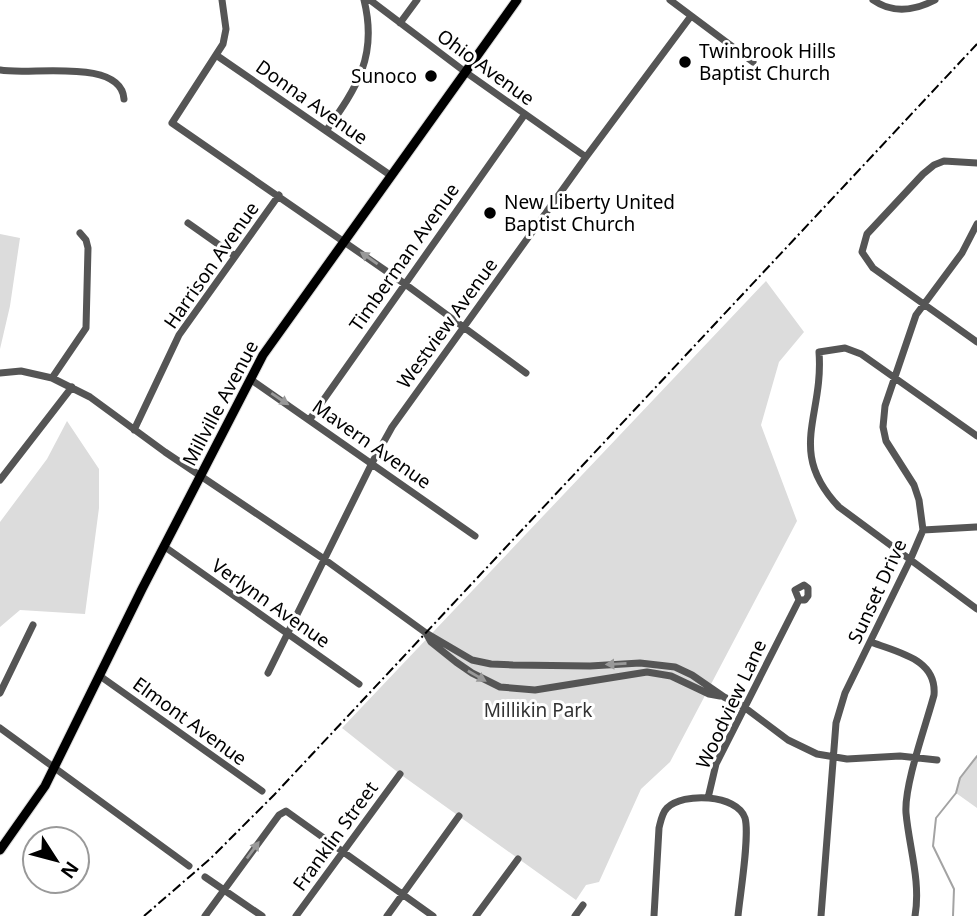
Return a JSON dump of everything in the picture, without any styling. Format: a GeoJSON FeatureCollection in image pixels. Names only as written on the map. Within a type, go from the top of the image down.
{"type":"FeatureCollection","features":[{"type":"Feature","properties":{"kind":"main road","name":"Millville Avenue"},"geometry":{"type":"LineString","coordinates":[[0,850],[40,795],[263,355],[517,0]]}},
{"type":"Feature","properties":{"kind":"street"},"geometry":{"type":"LineString","coordinates":[[222,0],[226,29],[223,44],[172,122],[405,284],[526,373]]}},
{"type":"Feature","properties":{"kind":"street"},"geometry":{"type":"LineString","coordinates":[[326,131],[347,102],[367,59],[369,20],[364,0]]}},
{"type":"Feature","properties":{"kind":"street","name":"Ohio Avenue"},"geometry":{"type":"LineString","coordinates":[[370,0],[464,71],[586,157]]}},
{"type":"Feature","properties":{"kind":"street"},"geometry":{"type":"LineString","coordinates":[[400,23],[417,0]]}},
{"type":"Feature","properties":{"kind":"street"},"geometry":{"type":"LineString","coordinates":[[670,0],[753,62]]}},
{"type":"Feature","properties":{"kind":"street"},"geometry":{"type":"LineString","coordinates":[[873,0],[891,9],[914,8],[935,0]]}},
{"type":"Feature","properties":{"kind":"street","name":"Westview Avenue"},"geometry":{"type":"LineString","coordinates":[[268,673],[392,427],[691,16]]}},
{"type":"Feature","properties":{"kind":"street","name":"Donna Avenue"},"geometry":{"type":"LineString","coordinates":[[216,55],[390,175]]}},
{"type":"Feature","properties":{"kind":"street"},"geometry":{"type":"LineString","coordinates":[[0,70],[87,71],[118,84],[124,99]]}},
{"type":"Feature","properties":{"kind":"street","name":"Timberman Avenue"},"geometry":{"type":"LineString","coordinates":[[310,419],[525,114]]}},
{"type":"Feature","properties":{"kind":"street"},"geometry":{"type":"LineString","coordinates":[[977,163],[944,161],[934,165],[873,226],[863,243],[862,251],[873,268],[977,342]]}},
{"type":"Feature","properties":{"kind":"street","name":"Harrison Avenue"},"geometry":{"type":"LineString","coordinates":[[134,430],[179,335],[279,195]]}},
{"type":"Feature","properties":{"kind":"street"},"geometry":{"type":"LineString","coordinates":[[188,223],[235,256]]}},
{"type":"Feature","properties":{"kind":"street","name":"Sunset Drive"},"geometry":{"type":"LineString","coordinates":[[821,916],[836,723],[845,692],[923,530],[914,485],[892,453],[883,427],[885,406],[910,329],[924,304],[962,253],[977,223]]}},
{"type":"Feature","properties":{"kind":"street"},"geometry":{"type":"LineString","coordinates":[[52,378],[81,337],[88,319],[88,248],[80,233]]}},
{"type":"Feature","properties":{"kind":"street"},"geometry":{"type":"LineString","coordinates":[[977,436],[894,376],[852,350],[845,348],[819,352],[819,389],[809,446],[813,470],[823,490],[839,507],[977,609]]}},
{"type":"Feature","properties":{"kind":"street"},"geometry":{"type":"LineString","coordinates":[[0,373],[21,371],[52,378],[72,387],[463,656],[491,664],[590,666],[640,663],[675,667],[744,707],[788,740],[817,754],[860,759],[918,757],[937,760]]}},
{"type":"Feature","properties":{"kind":"street","name":"Mavern Avenue"},"geometry":{"type":"LineString","coordinates":[[250,379],[475,536]]}},
{"type":"Feature","properties":{"kind":"street"},"geometry":{"type":"LineString","coordinates":[[0,480],[72,387]]}},
{"type":"Feature","properties":{"kind":"street"},"geometry":{"type":"LineString","coordinates":[[923,530],[976,527]]}},
{"type":"Feature","properties":{"kind":"street","name":"Verlynn Avenue"},"geometry":{"type":"LineString","coordinates":[[165,547],[359,684]]}},
{"type":"Feature","properties":{"kind":"street","name":"Woodview Lane"},"geometry":{"type":"LineString","coordinates":[[654,916],[659,828],[663,814],[676,801],[685,798],[708,798],[716,764],[799,600]]}},
{"type":"Feature","properties":{"kind":"street"},"geometry":{"type":"LineString","coordinates":[[0,693],[33,625]]}},
{"type":"Feature","properties":{"kind":"street"},"geometry":{"type":"LineString","coordinates":[[426,633],[431,642],[472,674],[500,687],[535,690],[647,672],[671,676],[709,694],[724,697]]}},
{"type":"Feature","properties":{"kind":"street"},"geometry":{"type":"LineString","coordinates":[[871,642],[923,665],[935,682],[906,810],[914,863],[915,916]]}},
{"type":"Feature","properties":{"kind":"street","name":"Elmont Avenue"},"geometry":{"type":"LineString","coordinates":[[100,676],[262,792]]}},
{"type":"Feature","properties":{"kind":"street"},"geometry":{"type":"LineString","coordinates":[[0,729],[189,866]]}},
{"type":"Feature","properties":{"kind":"street","name":"Franklin Street"},"geometry":{"type":"LineString","coordinates":[[296,916],[400,774]]}},
{"type":"Feature","properties":{"kind":"street"},"geometry":{"type":"LineString","coordinates":[[708,798],[735,806],[745,817],[747,831],[738,916]]}},
{"type":"Feature","properties":{"kind":"street"},"geometry":{"type":"LineString","coordinates":[[205,916],[279,815],[286,811],[433,916]]}},
{"type":"Feature","properties":{"kind":"street"},"geometry":{"type":"LineString","coordinates":[[387,916],[459,816]]}},
{"type":"Feature","properties":{"kind":"street"},"geometry":{"type":"LineString","coordinates":[[476,916],[518,859]]}},
{"type":"Feature","properties":{"kind":"street"},"geometry":{"type":"LineString","coordinates":[[205,877],[261,916]]}},
{"type":"Feature","properties":{"kind":"street"},"geometry":{"type":"LineString","coordinates":[[575,916],[583,905]]}},
{"type":"Feature","properties":{"kind":"green space"},"geometry":{"type":"Polygon","coordinates":[[[0,234],[20,238],[10,306],[0,349],[0,234]]]}},
{"type":"Feature","properties":{"kind":"green space","name":"Millikin Park"},"geometry":{"type":"Polygon","coordinates":[[[766,281],[804,332],[779,362],[761,425],[797,521],[670,762],[641,789],[599,882],[586,885],[576,900],[400,774],[342,728],[766,281]]]}},
{"type":"Feature","properties":{"kind":"green space"},"geometry":{"type":"Polygon","coordinates":[[[67,421],[99,469],[99,508],[85,614],[20,610],[0,627],[0,522],[47,459],[67,421]]]}},
{"type":"Feature","properties":{"kind":"green space"},"geometry":{"type":"Polygon","coordinates":[[[977,756],[977,808],[956,793],[960,778],[977,756]]]}},
{"type":"Feature","properties":{"kind":"waterway"},"geometry":{"type":"LineString","coordinates":[[953,916],[954,889],[933,846],[936,818],[956,793],[960,778],[977,756]]}},
{"type":"Feature","properties":{"kind":"railway"},"geometry":{"type":"LineString","coordinates":[[144,916],[210,859],[274,795],[977,44]]}},
{"type":"Feature","properties":{"kind":"place","name":"Twinbrook Hills Baptist Church"},"geometry":{"type":"Point","coordinates":[685,62]}},
{"type":"Feature","properties":{"kind":"place","name":"Sunoco"},"geometry":{"type":"Point","coordinates":[431,76]}},
{"type":"Feature","properties":{"kind":"place","name":"New Liberty United Baptist Church"},"geometry":{"type":"Point","coordinates":[490,213]}}]}
